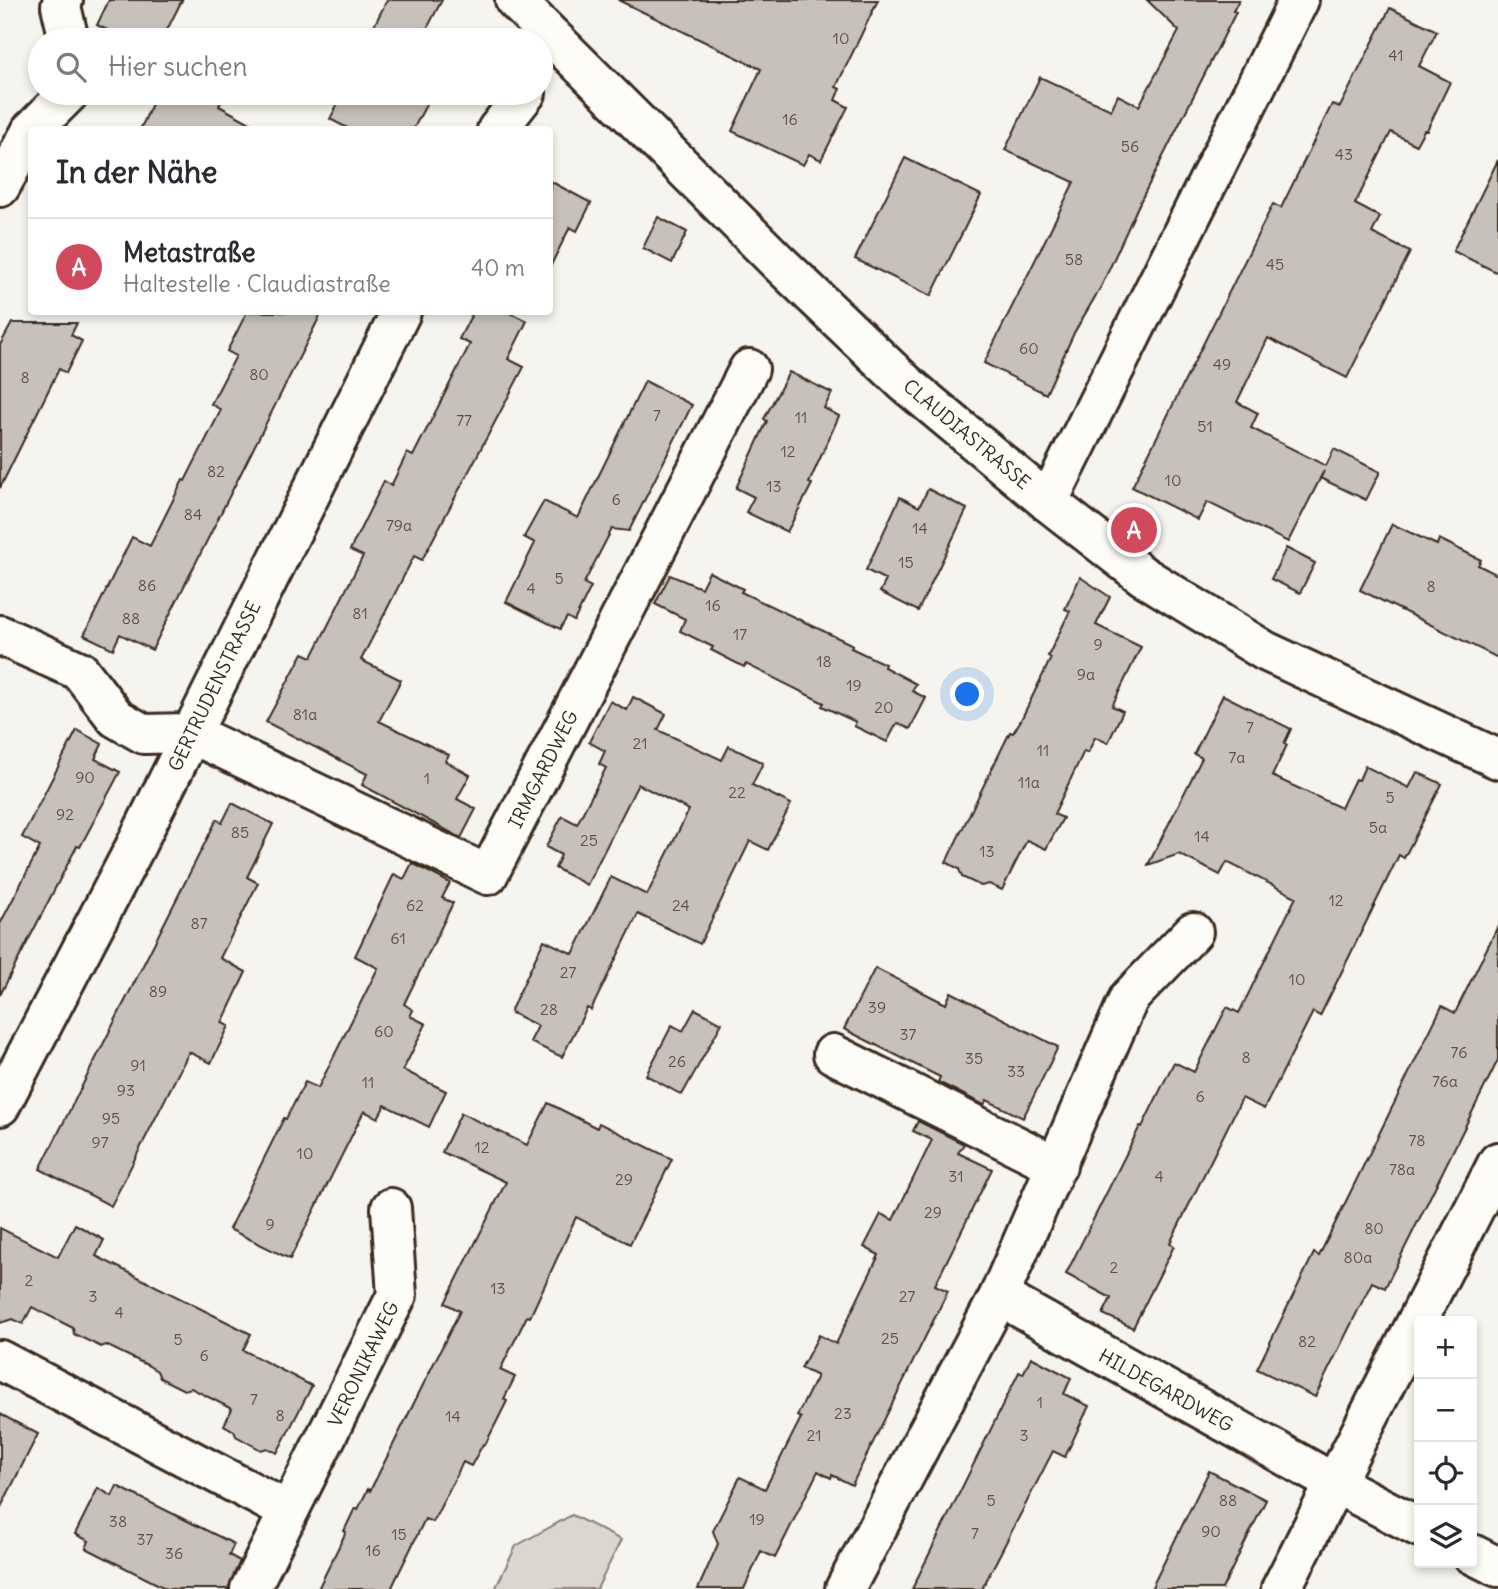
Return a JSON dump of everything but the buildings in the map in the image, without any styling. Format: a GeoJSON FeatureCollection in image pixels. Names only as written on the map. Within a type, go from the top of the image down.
{"type":"FeatureCollection","features":[{"type":"Feature","properties":{"kind":"street"},"geometry":{"type":"LineString","coordinates":[[63,0],[61,6],[66,28]]}},
{"type":"Feature","properties":{"kind":"street"},"geometry":{"type":"LineString","coordinates":[[1048,502],[1299,0]]}},
{"type":"Feature","properties":{"kind":"street","name":"CLAUDIASTRASSE"},"geometry":{"type":"LineString","coordinates":[[525,4],[536,28]]}},
{"type":"Feature","properties":{"kind":"street","name":"CLAUDIASTRASSE"},"geometry":{"type":"LineString","coordinates":[[553,64],[779,263],[905,383],[1048,502],[1143,576],[1265,651],[1498,759]]}},
{"type":"Feature","properties":{"kind":"street"},"geometry":{"type":"LineString","coordinates":[[36,126],[57,105]]}},
{"type":"Feature","properties":{"kind":"street"},"geometry":{"type":"LineString","coordinates":[[500,126],[517,105]]}},
{"type":"Feature","properties":{"kind":"street"},"geometry":{"type":"LineString","coordinates":[[0,187],[28,137]]}},
{"type":"Feature","properties":{"kind":"street","name":"GERTRUDENSTRASSE"},"geometry":{"type":"LineString","coordinates":[[0,1106],[12,1051],[134,849],[399,315]]}},
{"type":"Feature","properties":{"kind":"street","name":"IRMGARDWEG"},"geometry":{"type":"LineString","coordinates":[[190,733],[488,875],[749,369]]}},
{"type":"Feature","properties":{"kind":"street"},"geometry":{"type":"LineString","coordinates":[[0,635],[80,671],[116,718],[144,734],[190,733]]}},
{"type":"Feature","properties":{"kind":"street"},"geometry":{"type":"LineString","coordinates":[[845,1589],[999,1296],[1129,998],[1193,932]]}},
{"type":"Feature","properties":{"kind":"street"},"geometry":{"type":"LineString","coordinates":[[833,1054],[1056,1166]]}},
{"type":"Feature","properties":{"kind":"street"},"geometry":{"type":"LineString","coordinates":[[1281,1589],[1498,1162]]}},
{"type":"Feature","properties":{"kind":"street","name":"VERONIKAWEG"},"geometry":{"type":"LineString","coordinates":[[250,1589],[397,1295],[391,1208]]}},
{"type":"Feature","properties":{"kind":"street","name":"HILDEGARDWEG"},"geometry":{"type":"LineString","coordinates":[[999,1296],[1334,1483],[1414,1524]]}},
{"type":"Feature","properties":{"kind":"street"},"geometry":{"type":"LineString","coordinates":[[0,1360],[288,1511]]}},
{"type":"Feature","properties":{"kind":"street"},"geometry":{"type":"LineString","coordinates":[[1477,1556],[1498,1567]]}},
{"type":"Feature","properties":{"kind":"shaded area"},"geometry":{"type":"Polygon","coordinates":[[[572,1515],[621,1540],[597,1589],[495,1589],[516,1546],[572,1515]]]}},
{"type":"Feature","properties":{"kind":"place","name":"Metastraße"},"geometry":{"type":"Point","coordinates":[1134,530]}}]}
